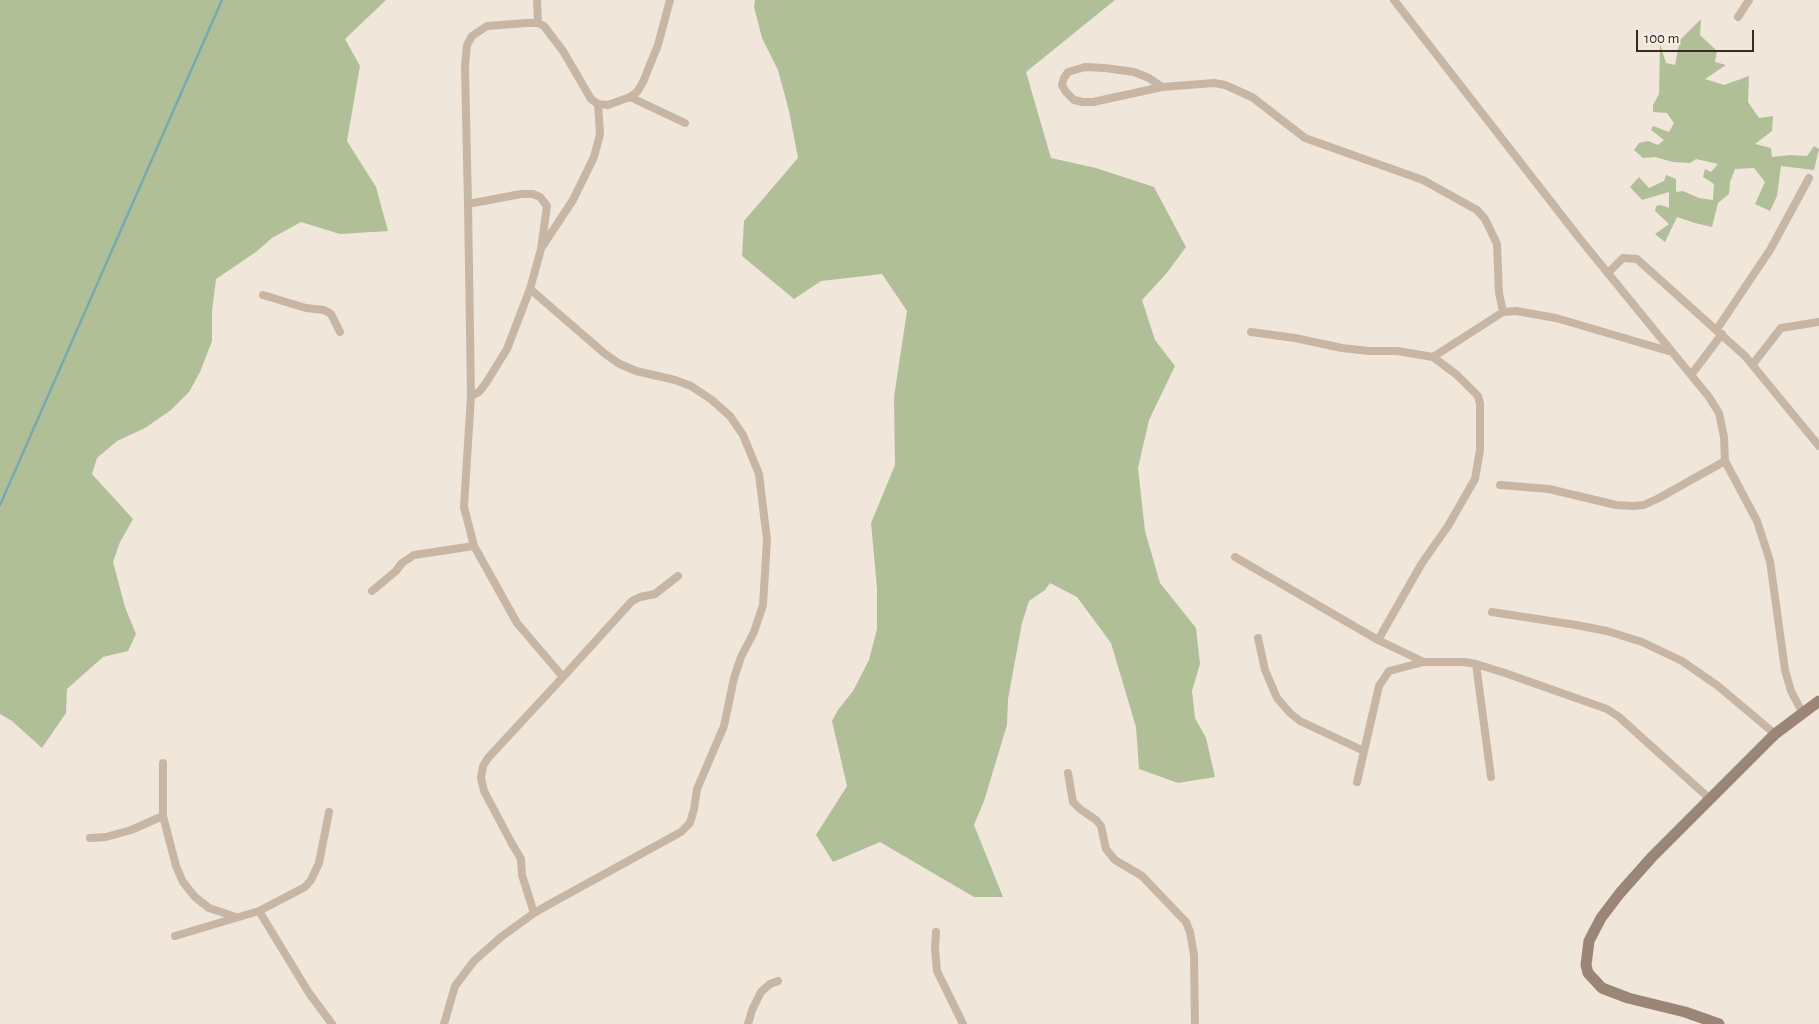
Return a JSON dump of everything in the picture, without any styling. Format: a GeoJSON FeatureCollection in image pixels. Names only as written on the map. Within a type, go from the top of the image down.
{"type":"FeatureCollection","features":[{"type":"Feature","properties":{"kind":"street"},"geometry":{"type":"LineString","coordinates":[[537,0],[538,23]]}},
{"type":"Feature","properties":{"kind":"street"},"geometry":{"type":"LineString","coordinates":[[563,677],[517,623],[474,546],[464,507],[471,396],[467,45],[472,36],[487,26],[538,23],[550,32],[563,50],[591,98],[598,104],[608,105],[630,97],[637,92],[643,82],[658,45],[670,0]]}},
{"type":"Feature","properties":{"kind":"street"},"geometry":{"type":"LineString","coordinates":[[1394,0],[1608,273],[1709,397],[1719,413],[1724,437],[1724,461],[1757,521],[1770,560],[1785,670],[1791,691],[1802,712]]}},
{"type":"Feature","properties":{"kind":"street"},"geometry":{"type":"LineString","coordinates":[[1738,17],[1749,0]]}},
{"type":"Feature","properties":{"kind":"street"},"geometry":{"type":"LineString","coordinates":[[1162,87],[1149,78],[1134,72],[1091,67],[1068,72],[1062,85],[1074,100],[1083,102],[1093,102],[1162,87],[1214,83],[1225,85],[1252,97],[1305,138],[1423,180],[1477,210],[1485,219],[1497,244],[1499,293],[1503,312]]}},
{"type":"Feature","properties":{"kind":"street"},"geometry":{"type":"LineString","coordinates":[[630,97],[685,124]]}},
{"type":"Feature","properties":{"kind":"street"},"geometry":{"type":"LineString","coordinates":[[541,249],[573,200],[594,157],[600,134],[598,104]]}},
{"type":"Feature","properties":{"kind":"street"},"geometry":{"type":"LineString","coordinates":[[1691,375],[1770,250],[1809,178]]}},
{"type":"Feature","properties":{"kind":"street"},"geometry":{"type":"LineString","coordinates":[[468,204],[521,194],[533,194],[540,197],[547,206],[541,249],[530,289],[507,349],[486,383],[479,392],[471,396]]}},
{"type":"Feature","properties":{"kind":"street"},"geometry":{"type":"LineString","coordinates":[[1608,273],[1623,258],[1637,259],[1719,331],[1753,364],[1819,446]]}},
{"type":"Feature","properties":{"kind":"street"},"geometry":{"type":"LineString","coordinates":[[444,1024],[455,986],[474,961],[500,937],[534,913],[682,832],[690,823],[699,781],[724,726],[734,678],[741,657],[754,632],[763,605],[767,540],[759,474],[742,435],[730,416],[712,400],[691,386],[675,380],[636,372],[618,363],[530,289]]}},
{"type":"Feature","properties":{"kind":"street"},"geometry":{"type":"LineString","coordinates":[[264,295],[306,308],[324,310],[331,314],[340,332]]}},
{"type":"Feature","properties":{"kind":"street"},"geometry":{"type":"LineString","coordinates":[[1433,357],[1503,312],[1535,313],[1672,352]]}},
{"type":"Feature","properties":{"kind":"street"},"geometry":{"type":"LineString","coordinates":[[1753,364],[1781,328],[1819,322]]}},
{"type":"Feature","properties":{"kind":"street"},"geometry":{"type":"LineString","coordinates":[[1251,332],[1295,338],[1342,348],[1369,351],[1397,351],[1433,357],[1457,375],[1478,396],[1480,404],[1480,450],[1476,479],[1448,526],[1422,563],[1378,640]]}},
{"type":"Feature","properties":{"kind":"street"},"geometry":{"type":"LineString","coordinates":[[1500,484],[1549,489],[1616,505],[1644,505],[1724,461]]}},
{"type":"Feature","properties":{"kind":"street"},"geometry":{"type":"LineString","coordinates":[[372,591],[396,571],[402,563],[414,555],[474,546]]}},
{"type":"Feature","properties":{"kind":"street"},"geometry":{"type":"LineString","coordinates":[[1235,556],[1378,640],[1424,662]]}},
{"type":"Feature","properties":{"kind":"street"},"geometry":{"type":"LineString","coordinates":[[534,913],[522,876],[521,859],[510,842],[484,791],[481,778],[483,766],[488,758],[632,601],[655,594],[678,576]]}},
{"type":"Feature","properties":{"kind":"street"},"geometry":{"type":"LineString","coordinates":[[1492,612],[1607,631],[1642,642],[1689,666],[1718,686],[1775,734]]}},
{"type":"Feature","properties":{"kind":"street"},"geometry":{"type":"LineString","coordinates":[[1258,638],[1265,670],[1277,698],[1290,713],[1300,721],[1364,751]]}},
{"type":"Feature","properties":{"kind":"street"},"geometry":{"type":"LineString","coordinates":[[1357,782],[1379,686],[1389,671],[1424,662],[1476,664],[1607,709],[1619,717],[1710,799]]}},
{"type":"Feature","properties":{"kind":"street"},"geometry":{"type":"LineString","coordinates":[[1476,664],[1491,777]]}},
{"type":"Feature","properties":{"kind":"street"},"geometry":{"type":"LineString","coordinates":[[1719,1024],[1685,1012],[1628,998],[1602,988],[1588,973],[1586,966],[1590,941],[1601,918],[1652,857],[1775,734],[1819,701]]}},
{"type":"Feature","properties":{"kind":"street"},"geometry":{"type":"LineString","coordinates":[[163,762],[163,816],[176,866],[183,882],[209,908],[236,917]]}},
{"type":"Feature","properties":{"kind":"street"},"geometry":{"type":"LineString","coordinates":[[1068,773],[1074,802],[1080,810],[1096,820],[1101,826],[1106,849],[1115,860],[1142,876],[1186,922],[1190,932],[1194,955],[1195,1024]]}},
{"type":"Feature","properties":{"kind":"street"},"geometry":{"type":"LineString","coordinates":[[175,936],[259,911],[305,888],[319,863],[328,812]]}},
{"type":"Feature","properties":{"kind":"street"},"geometry":{"type":"LineString","coordinates":[[90,838],[106,838],[163,816]]}},
{"type":"Feature","properties":{"kind":"street"},"geometry":{"type":"LineString","coordinates":[[259,911],[309,993],[332,1024]]}},
{"type":"Feature","properties":{"kind":"street"},"geometry":{"type":"LineString","coordinates":[[936,932],[935,949],[938,971],[963,1024]]}},
{"type":"Feature","properties":{"kind":"street"},"geometry":{"type":"LineString","coordinates":[[748,1024],[752,1010],[761,992],[770,984],[778,981]]}},
{"type":"Feature","properties":{"kind":"green space"},"geometry":{"type":"Polygon","coordinates":[[[0,0],[386,0],[345,39],[360,66],[347,141],[376,187],[388,231],[340,234],[301,222],[272,238],[256,252],[216,279],[212,311],[212,341],[200,372],[189,392],[171,410],[145,428],[117,441],[97,458],[92,474],[133,519],[120,542],[113,562],[125,607],[136,634],[128,651],[103,657],[67,689],[66,713],[42,748],[12,721],[0,714],[0,0]]]}},
{"type":"Feature","properties":{"kind":"green space"},"geometry":{"type":"Polygon","coordinates":[[[755,0],[1115,0],[1026,72],[1051,158],[1096,168],[1154,187],[1186,247],[1166,274],[1142,300],[1155,340],[1175,366],[1149,420],[1138,468],[1145,531],[1160,583],[1196,628],[1200,664],[1192,691],[1195,718],[1206,738],[1215,777],[1178,783],[1139,769],[1136,727],[1111,643],[1077,597],[1050,583],[1045,590],[1029,601],[1022,623],[1008,699],[1007,725],[984,801],[974,825],[1003,897],[974,897],[880,842],[833,862],[816,835],[847,786],[832,721],[853,691],[869,660],[877,629],[877,588],[871,523],[895,465],[894,397],[907,311],[882,274],[821,281],[794,299],[742,256],[744,221],[798,158],[789,111],[778,70],[762,38],[754,7],[755,0]]]}},
{"type":"Feature","properties":{"kind":"green space"},"geometry":{"type":"Polygon","coordinates":[[[1701,19],[1700,35],[1717,51],[1715,62],[1726,65],[1705,79],[1724,85],[1749,76],[1748,102],[1759,118],[1773,116],[1772,131],[1755,144],[1771,148],[1772,157],[1807,156],[1814,146],[1819,149],[1814,170],[1781,166],[1777,196],[1770,211],[1755,204],[1765,182],[1754,168],[1735,169],[1730,182],[1729,194],[1718,203],[1712,227],[1677,217],[1665,242],[1655,234],[1669,224],[1655,211],[1656,206],[1661,205],[1669,208],[1669,192],[1642,200],[1630,187],[1639,177],[1649,188],[1664,181],[1666,175],[1676,179],[1676,192],[1683,191],[1699,198],[1713,200],[1714,184],[1703,177],[1705,169],[1711,172],[1718,164],[1696,159],[1690,163],[1673,162],[1655,157],[1643,158],[1634,150],[1639,143],[1648,141],[1658,145],[1664,140],[1651,130],[1653,126],[1669,132],[1674,123],[1667,113],[1653,112],[1653,105],[1659,94],[1660,44],[1666,63],[1675,65],[1680,40],[1701,19]]]}},
{"type":"Feature","properties":{"kind":"waterway"},"geometry":{"type":"LineString","coordinates":[[0,505],[222,0]]}}]}
